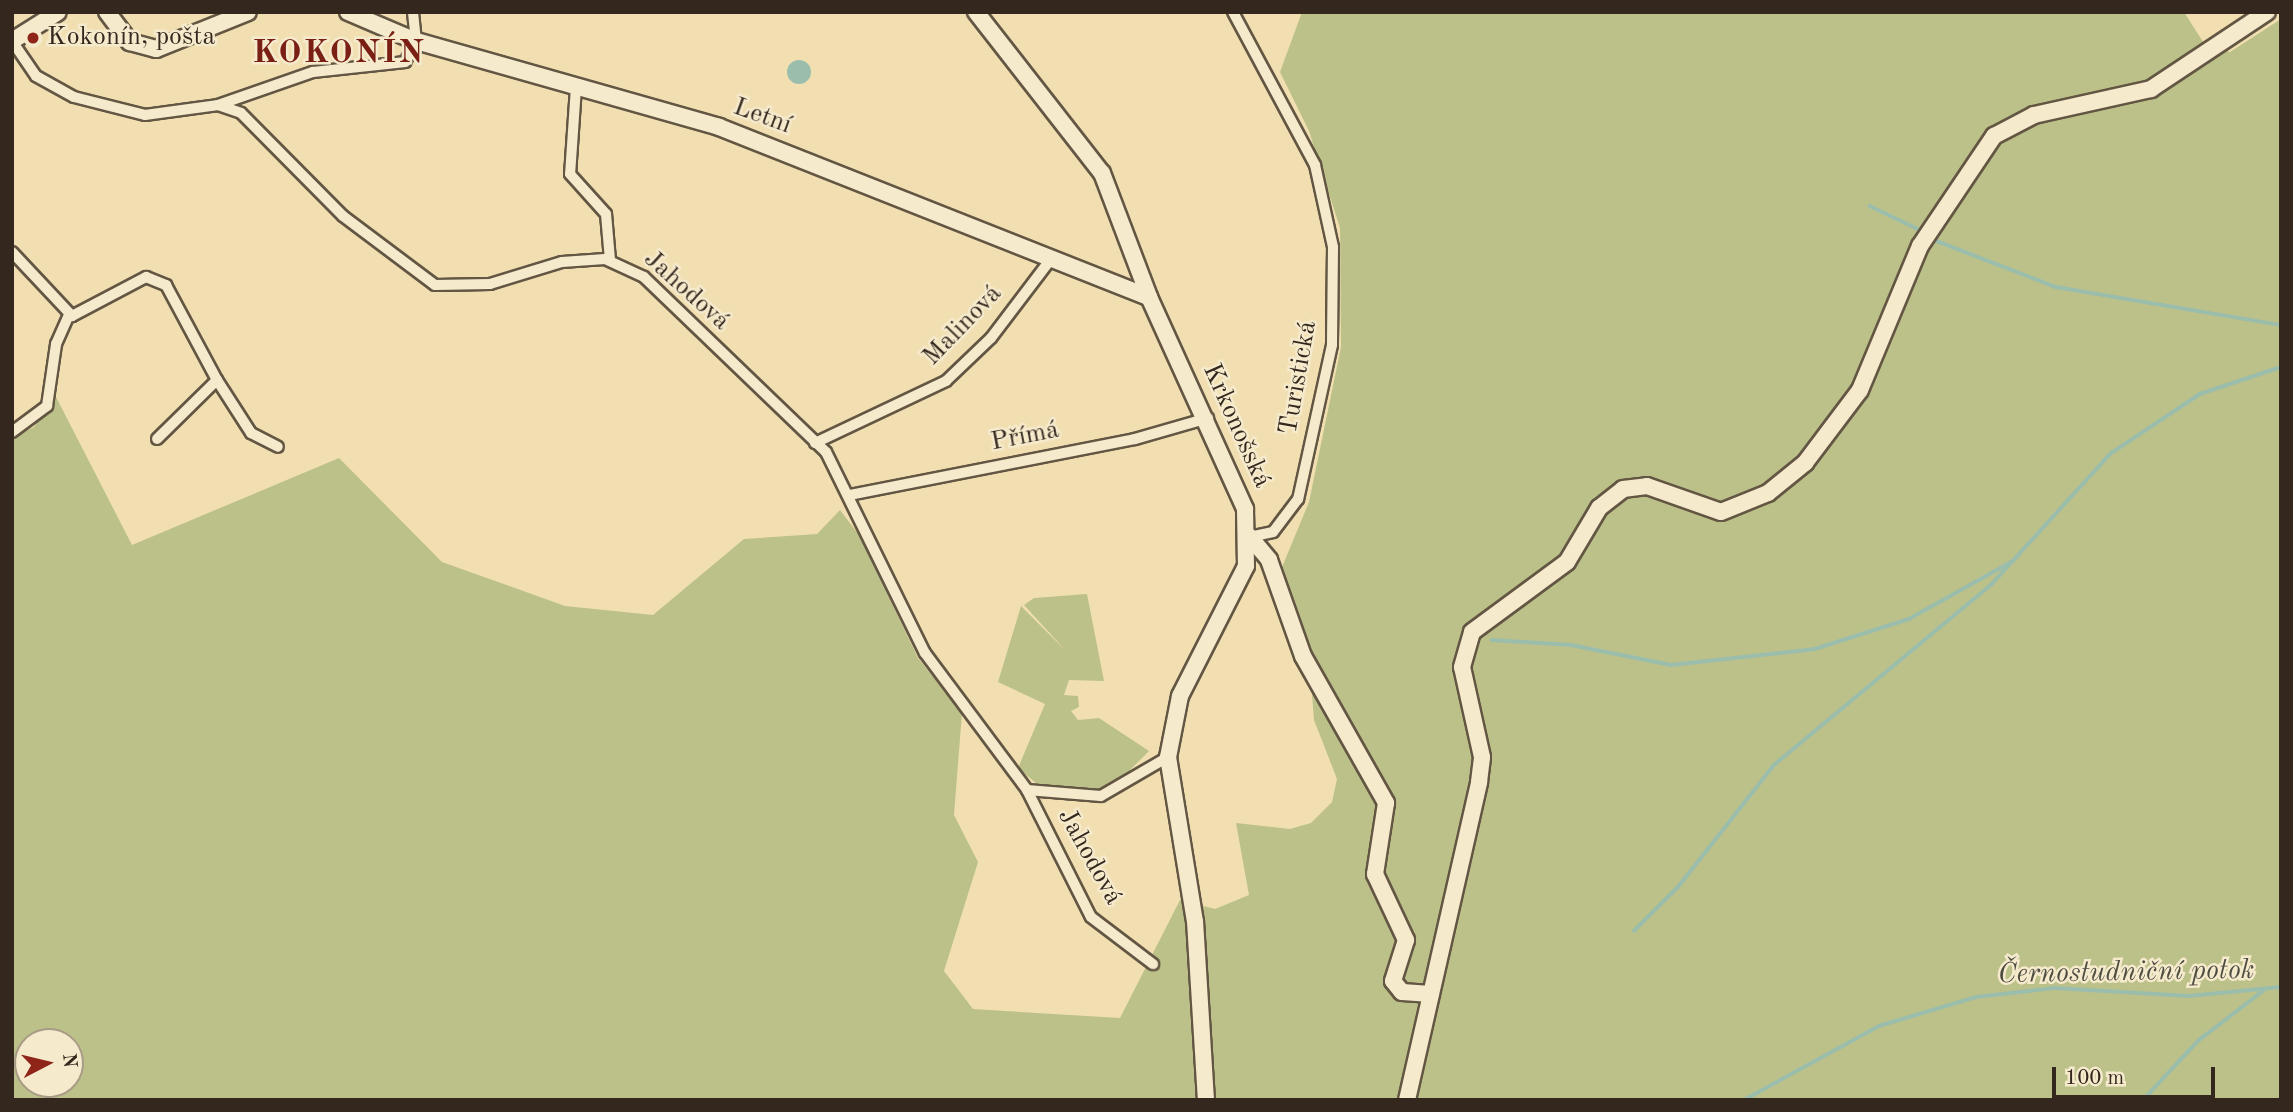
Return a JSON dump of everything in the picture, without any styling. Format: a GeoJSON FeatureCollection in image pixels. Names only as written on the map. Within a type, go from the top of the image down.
{"type":"FeatureCollection","features":[{"type":"Feature","properties":{"kind":"street"},"geometry":{"type":"LineString","coordinates":[[58,12],[12,41],[36,76],[74,97],[145,115],[218,105],[313,72],[405,62],[416,41],[413,12]]}},
{"type":"Feature","properties":{"kind":"street"},"geometry":{"type":"LineString","coordinates":[[107,12],[130,42],[156,49],[248,12]]}},
{"type":"Feature","properties":{"kind":"street","name":"Letní"},"geometry":{"type":"LineString","coordinates":[[348,12],[416,41],[719,127],[1149,297]]}},
{"type":"Feature","properties":{"kind":"street","name":"Krkonošská"},"geometry":{"type":"LineString","coordinates":[[976,12],[1102,173],[1149,297],[1239,488],[1250,537],[1239,584],[1180,696],[1168,757],[1195,921],[1207,1066],[1206,1100]]}},
{"type":"Feature","properties":{"kind":"street","name":"Turistická"},"geometry":{"type":"LineString","coordinates":[[1233,12],[1315,164],[1333,247],[1332,345],[1298,499],[1273,532],[1250,537]]}},
{"type":"Feature","properties":{"kind":"street"},"geometry":{"type":"LineString","coordinates":[[1407,1100],[1479,782],[1482,757],[1461,667],[1472,632],[1567,562],[1599,508],[1623,489],[1647,486],[1721,512],[1768,493],[1805,463],[1860,390],[1920,246],[1994,136],[2034,115],[2151,89],[2267,12]]}},
{"type":"Feature","properties":{"kind":"street"},"geometry":{"type":"LineString","coordinates":[[576,87],[570,174],[606,214],[610,260]]}},
{"type":"Feature","properties":{"kind":"street","name":"Jahodová"},"geometry":{"type":"LineString","coordinates":[[218,105],[241,113],[343,216],[435,285],[490,284],[562,262],[610,260],[644,277],[815,443],[850,495],[925,653],[1027,790],[1091,917],[1153,964]]}},
{"type":"Feature","properties":{"kind":"street"},"geometry":{"type":"LineString","coordinates":[[12,252],[69,315]]}},
{"type":"Feature","properties":{"kind":"street","name":"Malinová"},"geometry":{"type":"LineString","coordinates":[[815,443],[946,381],[991,338],[1051,259]]}},
{"type":"Feature","properties":{"kind":"street"},"geometry":{"type":"LineString","coordinates":[[12,432],[47,406],[56,344],[69,315],[156,277],[251,433],[278,447]]}},
{"type":"Feature","properties":{"kind":"street"},"geometry":{"type":"LineString","coordinates":[[157,439],[217,380]]}},
{"type":"Feature","properties":{"kind":"street","name":"Přímá"},"geometry":{"type":"LineString","coordinates":[[850,495],[1135,439],[1208,418]]}},
{"type":"Feature","properties":{"kind":"street"},"geometry":{"type":"LineString","coordinates":[[1250,537],[1269,560],[1303,656],[1386,803],[1375,874],[1406,940],[1393,981],[1402,992],[1431,994]]}},
{"type":"Feature","properties":{"kind":"street","name":"Jahodová"},"geometry":{"type":"LineString","coordinates":[[1027,790],[1101,796],[1168,757]]}},
{"type":"Feature","properties":{"kind":"green space"},"geometry":{"type":"Polygon","coordinates":[[[1302,12],[2184,12],[2205,45],[2230,52],[2281,19],[2281,1100],[12,1100],[12,437],[34,427],[55,395],[132,545],[339,458],[442,562],[565,606],[653,615],[744,539],[817,534],[840,510],[859,535],[918,658],[962,713],[954,815],[978,862],[944,971],[973,1009],[1120,1018],[1180,900],[1215,909],[1249,895],[1236,823],[1290,829],[1311,823],[1332,802],[1337,779],[1314,720],[1309,656],[1280,572],[1309,502],[1341,347],[1340,228],[1309,131],[1280,72],[1302,12]]]}},
{"type":"Feature","properties":{"kind":"green space"},"geometry":{"type":"Polygon","coordinates":[[[1087,594],[1104,681],[1069,680],[1064,695],[1078,696],[1079,707],[1071,711],[1078,720],[1099,718],[1149,751],[1116,784],[1095,793],[1042,788],[1018,768],[1045,704],[998,682],[1021,606],[1067,652],[1024,605],[1034,598],[1087,594]]]}},
{"type":"Feature","properties":{"kind":"shaded area"},"geometry":{"type":"Polygon","coordinates":[[[799,60],[808,63],[811,72],[808,81],[799,84],[790,81],[787,72],[790,63],[799,60]]]}},
{"type":"Feature","properties":{"kind":"waterway"},"geometry":{"type":"LineString","coordinates":[[1870,206],[1920,230]]}},
{"type":"Feature","properties":{"kind":"waterway"},"geometry":{"type":"LineString","coordinates":[[1934,240],[2056,287],[2281,325]]}},
{"type":"Feature","properties":{"kind":"waterway"},"geometry":{"type":"LineString","coordinates":[[1634,931],[1678,887],[1774,765],[1991,585],[2110,454],[2200,394],[2281,367]]}},
{"type":"Feature","properties":{"kind":"waterway"},"geometry":{"type":"LineString","coordinates":[[1492,640],[1571,645],[1671,665],[1815,649],[1909,619],[2013,561]]}},
{"type":"Feature","properties":{"kind":"waterway","name":"Černostudniční potok"},"geometry":{"type":"LineString","coordinates":[[1744,1100],[1879,1026],[1976,997],[2055,988],[2189,996],[2281,987]]}},
{"type":"Feature","properties":{"kind":"waterway"},"geometry":{"type":"LineString","coordinates":[[2143,1100],[2198,1041],[2263,991]]}},
{"type":"Feature","properties":{"kind":"place","name":"Kokonín, pošta"},"geometry":{"type":"Point","coordinates":[33,38]}},
{"type":"Feature","properties":{"kind":"district","name":"KOKONÍN"},"geometry":{"type":"Point","coordinates":[339,54]}}]}
